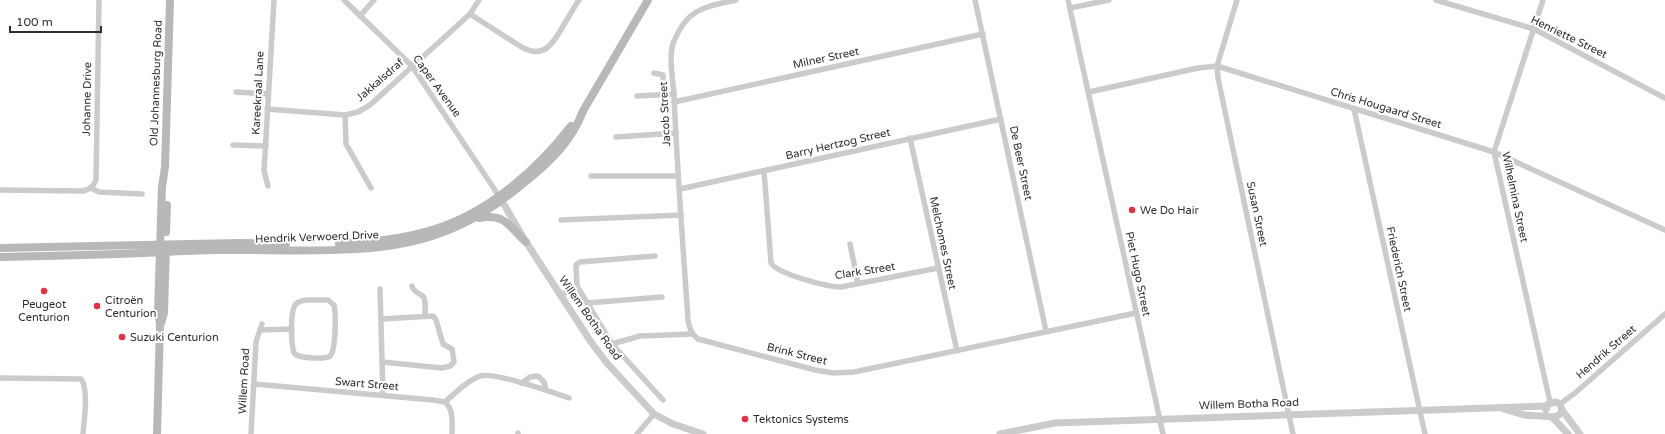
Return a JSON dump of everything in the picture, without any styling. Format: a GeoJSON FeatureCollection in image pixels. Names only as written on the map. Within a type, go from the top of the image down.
{"type":"FeatureCollection","features":[{"type":"Feature","properties":{"kind":"main road","name":"Old Johannesburg Road"},"geometry":{"type":"LineString","coordinates":[[157,434],[160,324],[164,313],[162,187],[165,168],[170,0]]}},
{"type":"Feature","properties":{"kind":"main road","name":"Hendrik Verwoerd Drive"},"geometry":{"type":"LineString","coordinates":[[0,248],[354,249],[387,246],[438,235],[471,219],[501,199],[540,170],[561,149],[578,123],[583,111],[648,0]]}},
{"type":"Feature","properties":{"kind":"main road","name":"Hendrik Verwoerd Drive"},"geometry":{"type":"LineString","coordinates":[[0,257],[163,248],[322,244],[385,240],[413,235],[456,221],[501,199]]}},
{"type":"Feature","properties":{"kind":"main road"},"geometry":{"type":"LineString","coordinates":[[471,219],[489,216],[497,217],[508,224],[526,242]]}},
{"type":"Feature","properties":{"kind":"street","name":"Johanne Drive"},"geometry":{"type":"LineString","coordinates":[[91,188],[96,180],[99,0]]}},
{"type":"Feature","properties":{"kind":"street","name":"Kareekraal Lane"},"geometry":{"type":"LineString","coordinates":[[268,186],[264,171],[274,0]]}},
{"type":"Feature","properties":{"kind":"street","name":"Caper Avenue"},"geometry":{"type":"LineString","coordinates":[[344,0],[412,66],[501,199]]}},
{"type":"Feature","properties":{"kind":"street"},"geometry":{"type":"LineString","coordinates":[[360,16],[374,0]]}},
{"type":"Feature","properties":{"kind":"street","name":"Jakkalsdraf"},"geometry":{"type":"LineString","coordinates":[[267,109],[345,115],[358,112],[370,104],[470,14],[479,0]]}},
{"type":"Feature","properties":{"kind":"street"},"geometry":{"type":"LineString","coordinates":[[470,14],[522,48],[532,52],[538,52],[551,45],[579,0]]}},
{"type":"Feature","properties":{"kind":"street","name":"Jacob Street"},"geometry":{"type":"LineString","coordinates":[[680,189],[678,176],[672,50],[675,38],[689,17],[698,9],[736,0]]}},
{"type":"Feature","properties":{"kind":"street","name":"De Beer Street"},"geometry":{"type":"LineString","coordinates":[[975,0],[1046,331]]}},
{"type":"Feature","properties":{"kind":"street","name":"Piet Hugo Street"},"geometry":{"type":"LineString","coordinates":[[1068,0],[1163,434]]}},
{"type":"Feature","properties":{"kind":"street"},"geometry":{"type":"LineString","coordinates":[[1070,8],[1109,0]]}},
{"type":"Feature","properties":{"kind":"street","name":"Susan Street"},"geometry":{"type":"LineString","coordinates":[[1237,0],[1217,66],[1219,86],[1293,434]]}},
{"type":"Feature","properties":{"kind":"street","name":"Henriette Street"},"geometry":{"type":"LineString","coordinates":[[1436,0],[1534,29],[1665,98]]}},
{"type":"Feature","properties":{"kind":"street","name":"Wilhelmina Street"},"geometry":{"type":"LineString","coordinates":[[1543,0],[1494,152],[1548,404]]}},
{"type":"Feature","properties":{"kind":"street","name":"Milner Street"},"geometry":{"type":"LineString","coordinates":[[674,102],[983,34]]}},
{"type":"Feature","properties":{"kind":"street","name":"Chris Hougaard Street"},"geometry":{"type":"LineString","coordinates":[[1089,92],[1202,67],[1217,66],[1494,152],[1665,230]]}},
{"type":"Feature","properties":{"kind":"street"},"geometry":{"type":"LineString","coordinates":[[654,73],[663,74],[664,94]]}},
{"type":"Feature","properties":{"kind":"street"},"geometry":{"type":"LineString","coordinates":[[236,92],[268,94]]}},
{"type":"Feature","properties":{"kind":"street"},"geometry":{"type":"LineString","coordinates":[[637,96],[674,94]]}},
{"type":"Feature","properties":{"kind":"street","name":"Friederich Street"},"geometry":{"type":"LineString","coordinates":[[1354,109],[1425,434]]}},
{"type":"Feature","properties":{"kind":"street"},"geometry":{"type":"LineString","coordinates":[[345,115],[346,144],[372,188]]}},
{"type":"Feature","properties":{"kind":"street","name":"Barry Hertzog Street"},"geometry":{"type":"LineString","coordinates":[[680,189],[1001,119]]}},
{"type":"Feature","properties":{"kind":"street"},"geometry":{"type":"LineString","coordinates":[[616,137],[676,133]]}},
{"type":"Feature","properties":{"kind":"street","name":"Melchomes Street"},"geometry":{"type":"LineString","coordinates":[[910,138],[957,351]]}},
{"type":"Feature","properties":{"kind":"street"},"geometry":{"type":"LineString","coordinates":[[233,145],[266,146]]}},
{"type":"Feature","properties":{"kind":"street","name":"Clark Street"},"geometry":{"type":"LineString","coordinates":[[764,171],[771,262],[773,266],[782,272],[830,286],[841,287],[938,268]]}},
{"type":"Feature","properties":{"kind":"street"},"geometry":{"type":"LineString","coordinates":[[591,176],[678,176]]}},
{"type":"Feature","properties":{"kind":"street"},"geometry":{"type":"LineString","coordinates":[[0,190],[83,191],[91,188],[99,192],[142,194]]}},
{"type":"Feature","properties":{"kind":"street"},"geometry":{"type":"LineString","coordinates":[[612,344],[640,336],[692,334],[688,320],[680,189]]}},
{"type":"Feature","properties":{"kind":"street","name":"Willem Botha Road"},"geometry":{"type":"LineString","coordinates":[[501,199],[526,242],[606,362],[654,414],[673,424],[703,434]]}},
{"type":"Feature","properties":{"kind":"street"},"geometry":{"type":"LineString","coordinates":[[561,220],[681,215]]}},
{"type":"Feature","properties":{"kind":"street"},"geometry":{"type":"LineString","coordinates":[[850,244],[858,283]]}},
{"type":"Feature","properties":{"kind":"street"},"geometry":{"type":"LineString","coordinates":[[655,256],[580,262],[576,265],[575,270],[577,286],[612,344],[663,400]]}},
{"type":"Feature","properties":{"kind":"street"},"geometry":{"type":"LineString","coordinates":[[412,286],[416,293],[424,298],[425,316]]}},
{"type":"Feature","properties":{"kind":"street"},"geometry":{"type":"LineString","coordinates":[[561,295],[577,286]]}},
{"type":"Feature","properties":{"kind":"street"},"geometry":{"type":"LineString","coordinates":[[380,289],[383,395]]}},
{"type":"Feature","properties":{"kind":"street"},"geometry":{"type":"LineString","coordinates":[[587,303],[662,297]]}},
{"type":"Feature","properties":{"kind":"street"},"geometry":{"type":"LineString","coordinates":[[328,300],[334,305],[334,348],[329,357],[314,358],[296,355],[293,348],[292,329],[294,307],[300,301],[328,300]]}},
{"type":"Feature","properties":{"kind":"street","name":"Brink Street"},"geometry":{"type":"LineString","coordinates":[[692,334],[698,339],[815,370],[833,373],[865,371],[1046,331],[1136,313]]}},
{"type":"Feature","properties":{"kind":"street","name":"Hendrik Street"},"geometry":{"type":"LineString","coordinates":[[1561,407],[1665,314]]}},
{"type":"Feature","properties":{"kind":"street"},"geometry":{"type":"LineString","coordinates":[[381,319],[433,316],[436,320],[443,344],[452,349],[454,362],[450,366],[442,368],[382,362]]}},
{"type":"Feature","properties":{"kind":"street","name":"Willem Road"},"geometry":{"type":"LineString","coordinates":[[251,434],[256,342],[262,324]]}},
{"type":"Feature","properties":{"kind":"street"},"geometry":{"type":"LineString","coordinates":[[260,330],[292,329]]}},
{"type":"Feature","properties":{"kind":"street"},"geometry":{"type":"LineString","coordinates":[[452,434],[452,415],[450,408],[445,402],[463,387],[481,375],[487,374],[522,383],[570,398]]}},
{"type":"Feature","properties":{"kind":"street"},"geometry":{"type":"LineString","coordinates":[[522,383],[530,376],[538,376],[544,382],[546,390]]}},
{"type":"Feature","properties":{"kind":"street"},"geometry":{"type":"LineString","coordinates":[[0,378],[79,378],[84,384],[85,394],[83,434]]}},
{"type":"Feature","properties":{"kind":"street","name":"Swart Street"},"geometry":{"type":"LineString","coordinates":[[254,384],[445,402]]}},
{"type":"Feature","properties":{"kind":"street"},"geometry":{"type":"LineString","coordinates":[[1568,434],[1546,412],[1548,404],[1556,402],[1580,434]]}},
{"type":"Feature","properties":{"kind":"street","name":"Willem Botha Road"},"geometry":{"type":"LineString","coordinates":[[1000,434],[1052,423],[1500,408],[1548,404]]}},
{"type":"Feature","properties":{"kind":"street"},"geometry":{"type":"LineString","coordinates":[[1551,417],[1559,415],[1561,407]]}},
{"type":"Feature","properties":{"kind":"street","name":"Willem Botha Road"},"geometry":{"type":"LineString","coordinates":[[1500,408],[1524,415],[1551,417]]}},
{"type":"Feature","properties":{"kind":"street"},"geometry":{"type":"LineString","coordinates":[[637,434],[654,414]]}},
{"type":"Feature","properties":{"kind":"place","name":"We Do Hair"},"geometry":{"type":"Point","coordinates":[1132,210]}},
{"type":"Feature","properties":{"kind":"place","name":"Peugeot Centurion"},"geometry":{"type":"Point","coordinates":[44,291]}},
{"type":"Feature","properties":{"kind":"place","name":"Citroën Centurion"},"geometry":{"type":"Point","coordinates":[97,306]}},
{"type":"Feature","properties":{"kind":"place","name":"Suzuki Centurion"},"geometry":{"type":"Point","coordinates":[122,337]}},
{"type":"Feature","properties":{"kind":"place","name":"Tektonics Systems"},"geometry":{"type":"Point","coordinates":[745,419]}}]}
